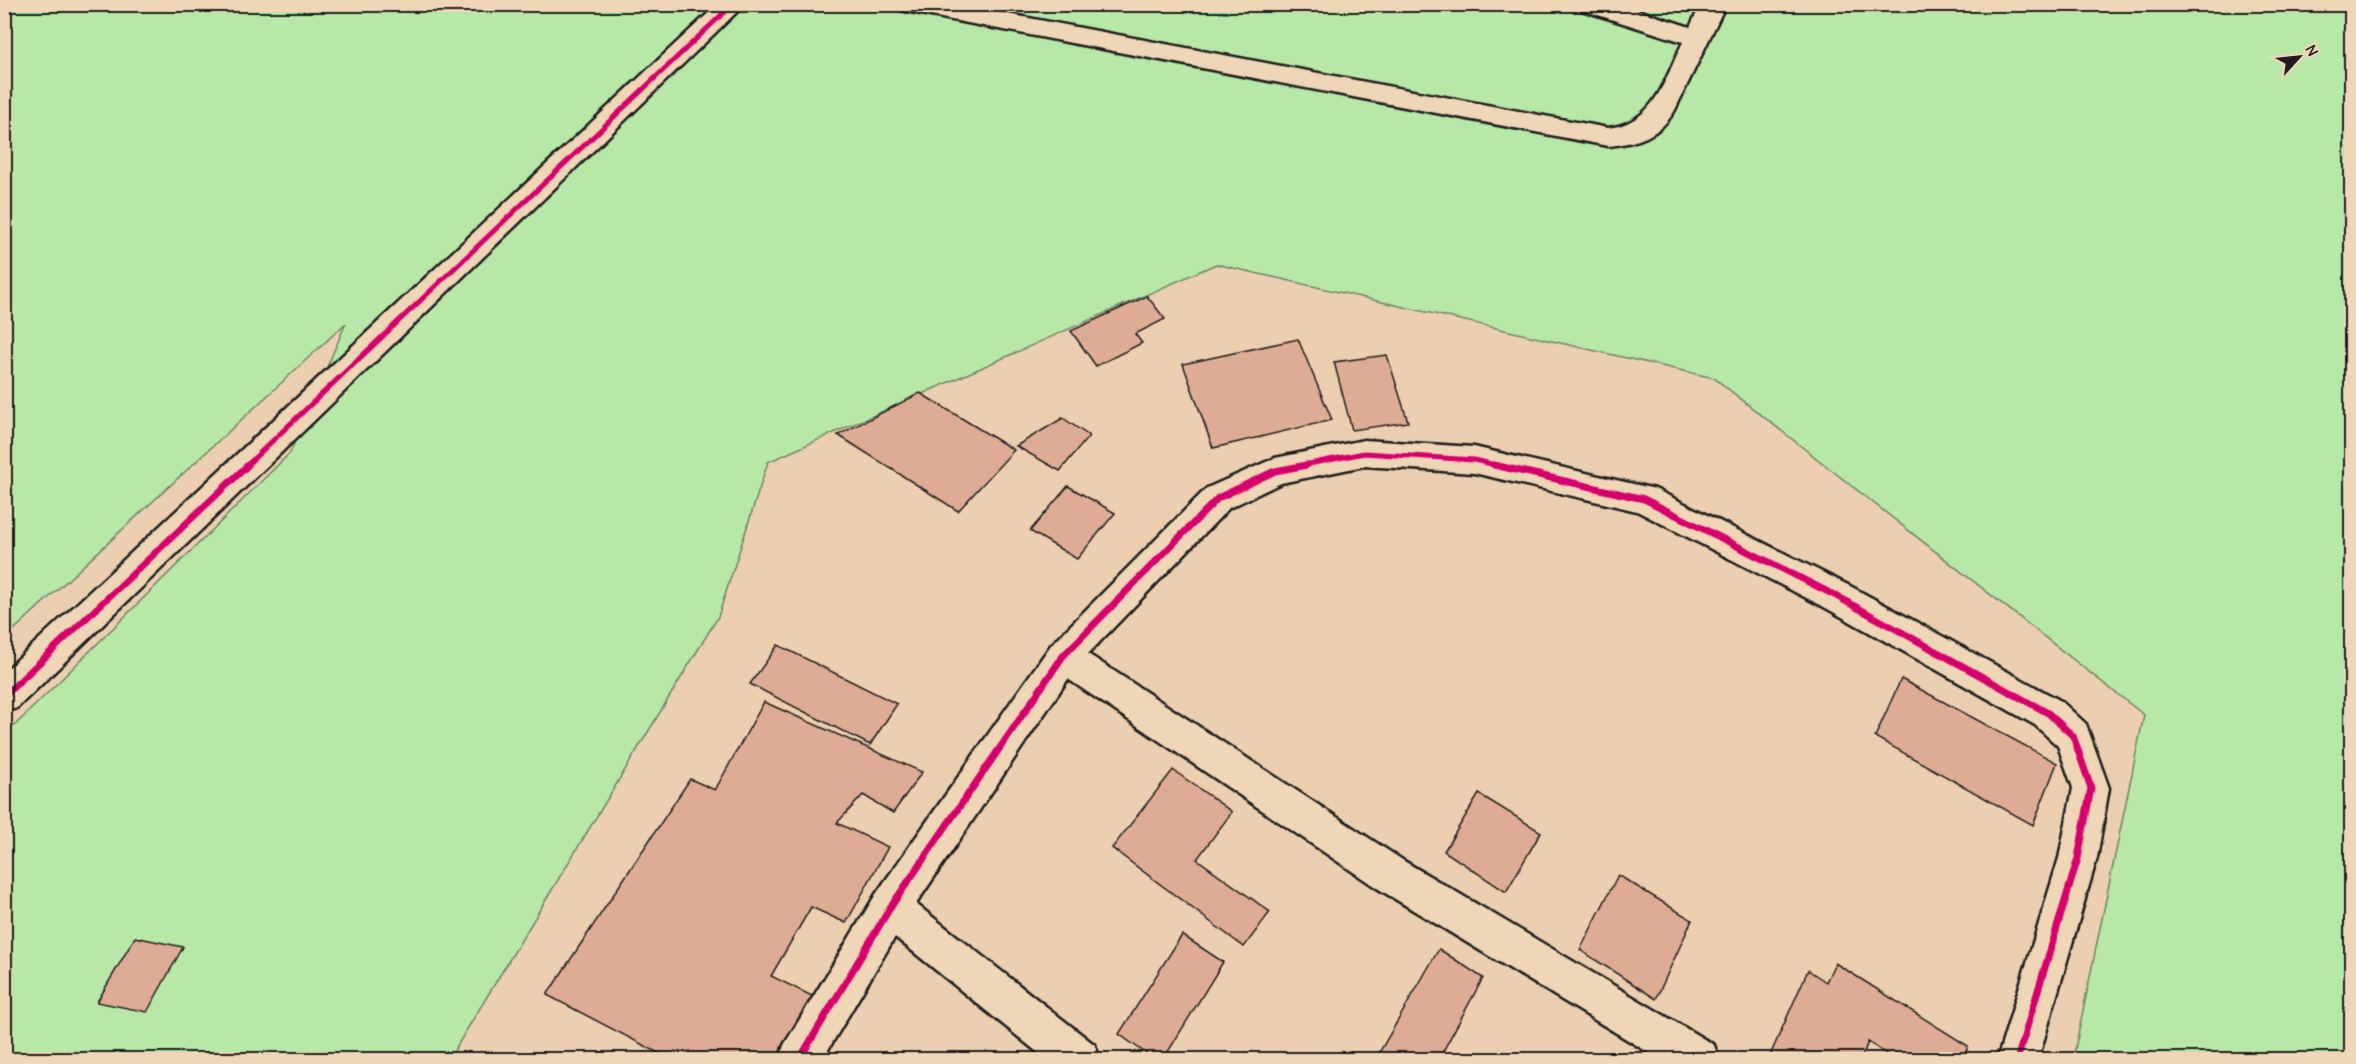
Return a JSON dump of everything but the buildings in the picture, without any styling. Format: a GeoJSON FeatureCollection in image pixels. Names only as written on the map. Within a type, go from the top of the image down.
{"type":"FeatureCollection","features":[{"type":"Feature","properties":{"kind":"street"},"geometry":{"type":"LineString","coordinates":[[4,696],[733,4]]}},
{"type":"Feature","properties":{"kind":"street"},"geometry":{"type":"LineString","coordinates":[[910,4],[1608,137],[1634,134],[1650,125],[1662,110],[1714,4]]}},
{"type":"Feature","properties":{"kind":"street"},"geometry":{"type":"LineString","coordinates":[[1591,4],[1698,38]]}},
{"type":"Feature","properties":{"kind":"street"},"geometry":{"type":"LineString","coordinates":[[799,1059],[890,909],[1064,656],[1218,498],[1275,471],[1364,453],[1474,460],[1644,499],[1838,597],[2048,712],[2073,736],[2091,788],[2078,858],[2017,1059]]}},
{"type":"Feature","properties":{"kind":"street"},"geometry":{"type":"LineString","coordinates":[[1064,656],[1215,759],[1437,903],[1625,1012],[1699,1059]]}},
{"type":"Feature","properties":{"kind":"street"},"geometry":{"type":"LineString","coordinates":[[890,909],[1080,1059]]}},
{"type":"Feature","properties":{"kind":"green space"},"geometry":{"type":"Polygon","coordinates":[[[5,5],[2351,5],[2351,1059],[2073,1059],[2144,715],[1714,378],[1216,264],[768,462],[718,617],[449,1059],[5,1059],[5,735],[290,453],[346,323],[5,638],[5,5]]]}},
{"type":"Feature","properties":{"kind":"cycle path"},"geometry":{"type":"LineString","coordinates":[[4,696],[733,4]]}},
{"type":"Feature","properties":{"kind":"cycle path"},"geometry":{"type":"LineString","coordinates":[[799,1060],[890,908],[1063,656],[1218,498],[1275,471],[1364,453],[1474,460],[1644,499],[1838,597],[2048,713],[2073,736],[2091,788],[2078,858],[2017,1060]]}}]}
